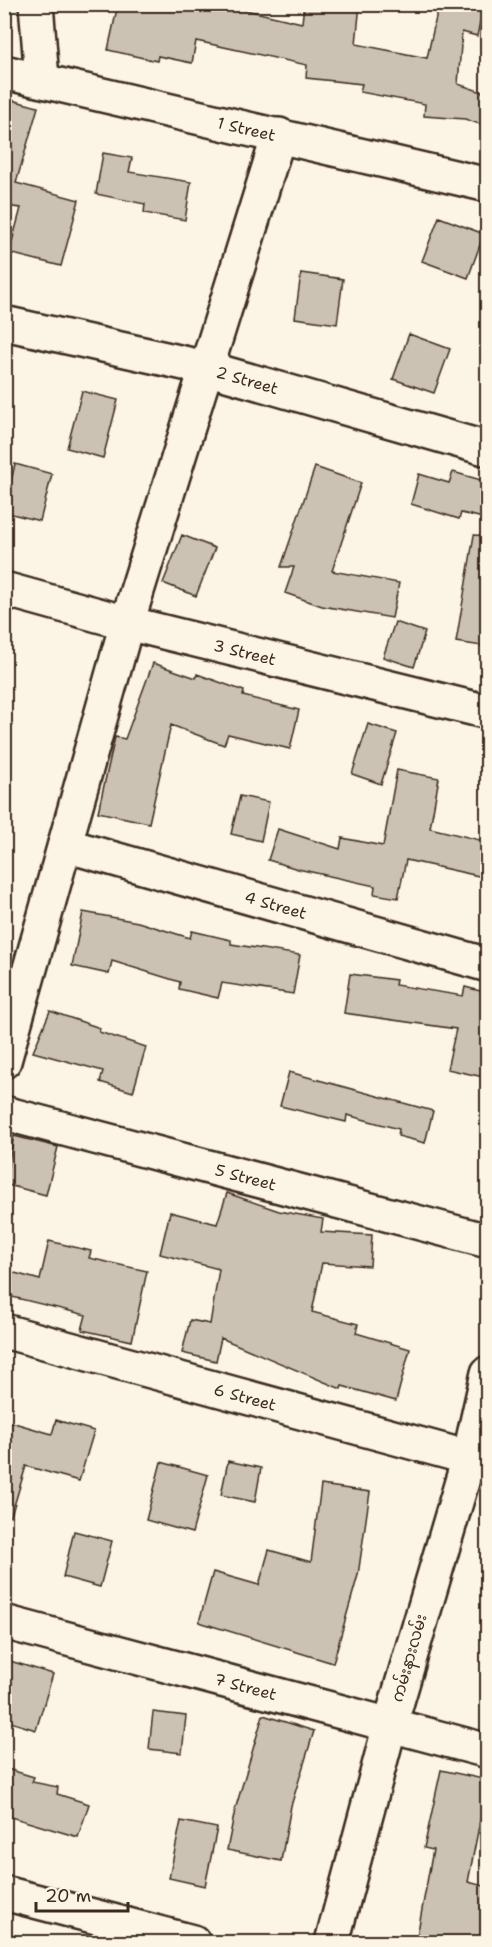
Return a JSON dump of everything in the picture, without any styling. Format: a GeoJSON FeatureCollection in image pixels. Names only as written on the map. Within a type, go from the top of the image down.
{"type":"FeatureCollection","features":[{"type":"Feature","properties":{"kind":"street"},"geometry":{"type":"LineString","coordinates":[[36,4],[42,79]]}},
{"type":"Feature","properties":{"kind":"street","name":"1 Street"},"geometry":{"type":"LineString","coordinates":[[4,72],[42,79],[488,185]]}},
{"type":"Feature","properties":{"kind":"street"},"geometry":{"type":"LineString","coordinates":[[4,1061],[127,623],[279,135]]}},
{"type":"Feature","properties":{"kind":"street","name":"2 Street"},"geometry":{"type":"LineString","coordinates":[[4,323],[206,368],[488,449]]}},
{"type":"Feature","properties":{"kind":"street","name":"3 Street"},"geometry":{"type":"LineString","coordinates":[[4,588],[127,623],[488,712]]}},
{"type":"Feature","properties":{"kind":"street","name":"4 Street"},"geometry":{"type":"LineString","coordinates":[[64,845],[488,965]]}},
{"type":"Feature","properties":{"kind":"street","name":"5 Street"},"geometry":{"type":"LineString","coordinates":[[4,1113],[488,1241]]}},
{"type":"Feature","properties":{"kind":"street","name":"6 Street"},"geometry":{"type":"LineString","coordinates":[[4,1330],[478,1460]]}},
{"type":"Feature","properties":{"kind":"street","name":"ကမ်းနားလမ်း"},"geometry":{"type":"LineString","coordinates":[[332,1942],[390,1725],[478,1460],[488,1373]]}},
{"type":"Feature","properties":{"kind":"street","name":"7 Street"},"geometry":{"type":"LineString","coordinates":[[4,1622],[488,1751]]}},
{"type":"Feature","properties":{"kind":"street"},"geometry":{"type":"LineString","coordinates":[[4,1893],[193,1942]]}},
{"type":"Feature","properties":{"kind":"building"},"geometry":{"type":"Polygon","coordinates":[[[118,4],[175,4],[210,11],[211,4],[220,4],[302,23],[304,4],[360,4],[356,44],[427,58],[439,4],[484,4],[477,36],[462,32],[458,84],[488,94],[488,127],[465,119],[424,116],[425,104],[360,92],[362,84],[306,78],[307,65],[196,41],[192,63],[158,56],[157,61],[108,50],[118,4]]]}},
{"type":"Feature","properties":{"kind":"building"},"geometry":{"type":"Polygon","coordinates":[[[4,98],[38,107],[16,183],[79,200],[61,266],[9,253],[21,208],[4,206],[4,98]]]}},
{"type":"Feature","properties":{"kind":"building"},"geometry":{"type":"Polygon","coordinates":[[[103,153],[132,158],[129,172],[191,182],[185,220],[144,213],[145,204],[96,194],[103,153]]]}},
{"type":"Feature","properties":{"kind":"building"},"geometry":{"type":"Polygon","coordinates":[[[439,217],[484,234],[468,278],[422,261],[439,217]]]}},
{"type":"Feature","properties":{"kind":"building"},"geometry":{"type":"Polygon","coordinates":[[[301,273],[343,279],[337,324],[295,318],[301,273]]]}},
{"type":"Feature","properties":{"kind":"building"},"geometry":{"type":"Polygon","coordinates":[[[409,334],[450,349],[434,393],[393,379],[409,334]]]}},
{"type":"Feature","properties":{"kind":"building"},"geometry":{"type":"Polygon","coordinates":[[[82,391],[118,400],[103,458],[67,448],[82,391]]]}},
{"type":"Feature","properties":{"kind":"building"},"geometry":{"type":"Polygon","coordinates":[[[15,464],[52,474],[40,521],[4,512],[15,464]]]}},
{"type":"Feature","properties":{"kind":"building"},"geometry":{"type":"Polygon","coordinates":[[[315,467],[361,483],[332,571],[399,583],[392,618],[322,606],[285,593],[294,567],[281,567],[315,467]]]}},
{"type":"Feature","properties":{"kind":"building"},"geometry":{"type":"Polygon","coordinates":[[[453,472],[488,482],[488,519],[461,513],[459,519],[411,504],[419,474],[449,483],[453,472]]]}},
{"type":"Feature","properties":{"kind":"building"},"geometry":{"type":"Polygon","coordinates":[[[182,535],[215,548],[196,596],[163,583],[182,535]]]}},
{"type":"Feature","properties":{"kind":"building"},"geometry":{"type":"Polygon","coordinates":[[[474,535],[488,536],[488,608],[482,646],[456,642],[474,535]]]}},
{"type":"Feature","properties":{"kind":"building"},"geometry":{"type":"Polygon","coordinates":[[[395,622],[425,632],[414,667],[383,657],[395,622]]]}},
{"type":"Feature","properties":{"kind":"building"},"geometry":{"type":"Polygon","coordinates":[[[153,663],[196,678],[197,674],[244,691],[243,696],[299,710],[290,749],[228,734],[224,745],[171,725],[149,823],[98,812],[115,737],[125,739],[153,663]]]}},
{"type":"Feature","properties":{"kind":"building"},"geometry":{"type":"Polygon","coordinates":[[[368,724],[397,733],[381,784],[352,774],[368,724]]]}},
{"type":"Feature","properties":{"kind":"building"},"geometry":{"type":"Polygon","coordinates":[[[397,770],[439,778],[430,828],[488,842],[488,878],[406,860],[398,898],[374,894],[375,886],[268,860],[278,829],[340,849],[342,838],[383,846],[397,770]]]}},
{"type":"Feature","properties":{"kind":"building"},"geometry":{"type":"Polygon","coordinates":[[[240,796],[269,802],[261,841],[231,834],[240,796]]]}},
{"type":"Feature","properties":{"kind":"building"},"geometry":{"type":"Polygon","coordinates":[[[83,912],[138,922],[190,938],[192,931],[231,940],[231,944],[300,955],[293,994],[222,983],[218,998],[179,989],[180,982],[112,961],[109,974],[72,966],[83,912]]]}},
{"type":"Feature","properties":{"kind":"building"},"geometry":{"type":"Polygon","coordinates":[[[350,974],[396,980],[395,985],[463,996],[465,987],[488,993],[488,1078],[447,1069],[456,1029],[344,1013],[350,974]]]}},
{"type":"Feature","properties":{"kind":"building"},"geometry":{"type":"Polygon","coordinates":[[[50,1011],[100,1028],[99,1032],[146,1047],[133,1092],[100,1082],[103,1071],[33,1052],[50,1011]]]}},
{"type":"Feature","properties":{"kind":"building"},"geometry":{"type":"Polygon","coordinates":[[[289,1072],[433,1111],[425,1143],[398,1136],[399,1129],[347,1115],[346,1122],[280,1106],[289,1072]]]}},
{"type":"Feature","properties":{"kind":"building"},"geometry":{"type":"Polygon","coordinates":[[[14,1136],[58,1147],[46,1195],[4,1184],[14,1136]]]}},
{"type":"Feature","properties":{"kind":"building"},"geometry":{"type":"Polygon","coordinates":[[[227,1193],[279,1211],[323,1219],[321,1232],[372,1235],[370,1266],[322,1263],[312,1312],[358,1324],[356,1333],[410,1349],[396,1401],[342,1386],[341,1389],[221,1338],[216,1361],[182,1353],[190,1320],[210,1324],[219,1269],[160,1254],[170,1212],[217,1224],[227,1193]]]}},
{"type":"Feature","properties":{"kind":"building"},"geometry":{"type":"Polygon","coordinates":[[[49,1241],[91,1251],[89,1258],[147,1271],[132,1341],[82,1330],[86,1315],[4,1295],[4,1270],[40,1280],[49,1241]]]}},
{"type":"Feature","properties":{"kind":"building"},"geometry":{"type":"Polygon","coordinates":[[[4,1420],[52,1434],[56,1420],[94,1431],[79,1481],[26,1466],[11,1516],[4,1515],[4,1420]]]}},
{"type":"Feature","properties":{"kind":"building"},"geometry":{"type":"Polygon","coordinates":[[[228,1461],[261,1468],[255,1502],[221,1495],[228,1461]]]}},
{"type":"Feature","properties":{"kind":"building"},"geometry":{"type":"Polygon","coordinates":[[[161,1462],[208,1475],[192,1533],[146,1520],[161,1462]]]}},
{"type":"Feature","properties":{"kind":"building"},"geometry":{"type":"Polygon","coordinates":[[[321,1485],[370,1492],[358,1575],[333,1663],[199,1622],[213,1572],[259,1585],[269,1550],[311,1562],[321,1485]]]}},
{"type":"Feature","properties":{"kind":"building"},"geometry":{"type":"Polygon","coordinates":[[[74,1531],[112,1541],[100,1587],[63,1577],[74,1531]]]}},
{"type":"Feature","properties":{"kind":"building"},"geometry":{"type":"Polygon","coordinates":[[[10,1661],[53,1674],[36,1730],[4,1720],[4,1681],[10,1661]]]}},
{"type":"Feature","properties":{"kind":"building"},"geometry":{"type":"Polygon","coordinates":[[[153,1712],[186,1716],[182,1753],[149,1749],[153,1712]]]}},
{"type":"Feature","properties":{"kind":"building"},"geometry":{"type":"Polygon","coordinates":[[[263,1715],[314,1731],[291,1806],[281,1861],[227,1850],[235,1810],[263,1715]]]}},
{"type":"Feature","properties":{"kind":"building"},"geometry":{"type":"Polygon","coordinates":[[[4,1768],[34,1777],[32,1782],[58,1787],[57,1794],[89,1804],[78,1837],[4,1815],[4,1768]]]}},
{"type":"Feature","properties":{"kind":"building"},"geometry":{"type":"Polygon","coordinates":[[[441,1770],[488,1780],[468,1882],[488,1887],[488,1942],[416,1942],[433,1850],[424,1848],[441,1770]]]}},
{"type":"Feature","properties":{"kind":"building"},"geometry":{"type":"Polygon","coordinates":[[[181,1821],[217,1828],[205,1886],[169,1878],[181,1821]]]}}]}
